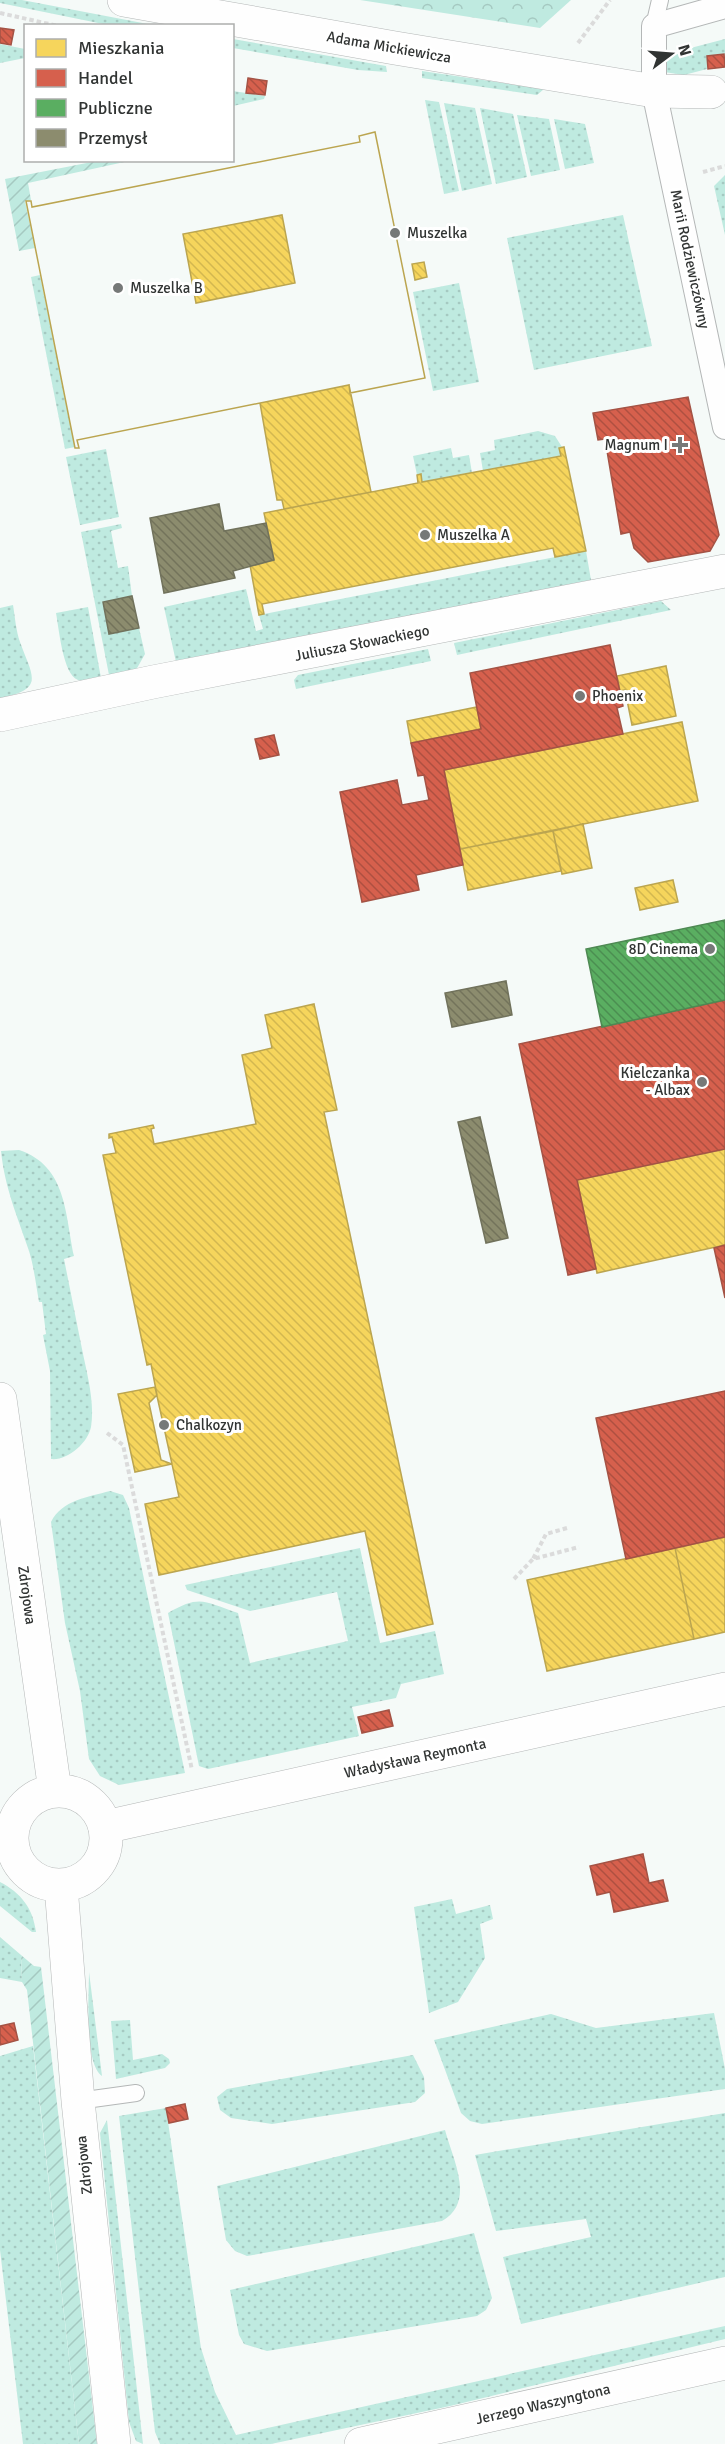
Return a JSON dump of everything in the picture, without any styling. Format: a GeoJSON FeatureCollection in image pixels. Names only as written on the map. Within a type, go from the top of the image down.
{"type":"FeatureCollection","features":[{"type":"Feature","properties":{"kind":"street","name":"Adama Mickiewicza"},"geometry":{"type":"LineString","coordinates":[[124,0],[654,91],[711,92]]}},
{"type":"Feature","properties":{"kind":"street"},"geometry":{"type":"LineString","coordinates":[[654,91],[654,26],[725,6]]}},
{"type":"Feature","properties":{"kind":"street","name":"Marii Rodziewiczówny"},"geometry":{"type":"LineString","coordinates":[[654,91],[725,427]]}},
{"type":"Feature","properties":{"kind":"street","name":"Juliusza Słowackiego"},"geometry":{"type":"LineString","coordinates":[[0,715],[153,682],[725,571]]}},
{"type":"Feature","properties":{"kind":"street","name":"Zdrojowa"},"geometry":{"type":"LineString","coordinates":[[0,1399],[55,1791]]}},
{"type":"Feature","properties":{"kind":"street","name":"Władysława Reymonta"},"geometry":{"type":"LineString","coordinates":[[105,1827],[725,1689]]}},
{"type":"Feature","properties":{"kind":"street"},"geometry":{"type":"LineString","coordinates":[[55,1791],[81,1796],[100,1814],[105,1827],[105,1848],[97,1866],[75,1883],[61,1886],[48,1884],[24,1870],[6,1846],[22,1809],[42,1794],[55,1791]]}},
{"type":"Feature","properties":{"kind":"street","name":"Zdrojowa"},"geometry":{"type":"LineString","coordinates":[[61,1886],[78,2101],[114,2444]]}},
{"type":"Feature","properties":{"kind":"street","name":"Jerzego Waszyngtona"},"geometry":{"type":"LineString","coordinates":[[361,2444],[725,2363]]}},
{"type":"Feature","properties":{"kind":"lane"},"geometry":{"type":"LineString","coordinates":[[654,26],[660,0]]}},
{"type":"Feature","properties":{"kind":"lane"},"geometry":{"type":"LineString","coordinates":[[78,2101],[136,2093]]}},
{"type":"Feature","properties":{"kind":"path"},"geometry":{"type":"LineString","coordinates":[[578,44],[610,0]]}},
{"type":"Feature","properties":{"kind":"path"},"geometry":{"type":"LineString","coordinates":[[0,14],[48,24]]}},
{"type":"Feature","properties":{"kind":"path"},"geometry":{"type":"LineString","coordinates":[[703,172],[725,166]]}},
{"type":"Feature","properties":{"kind":"path"},"geometry":{"type":"LineString","coordinates":[[107,1433],[123,1445],[194,1780]]}},
{"type":"Feature","properties":{"kind":"path"},"geometry":{"type":"LineString","coordinates":[[513,1579],[533,1559],[546,1534],[567,1528]]}},
{"type":"Feature","properties":{"kind":"path"},"geometry":{"type":"LineString","coordinates":[[533,1559],[579,1547]]}},
{"type":"Feature","properties":{"kind":"green space"},"geometry":{"type":"Polygon","coordinates":[[[0,0],[22,0],[148,24],[103,24],[0,3],[0,0]]]}},
{"type":"Feature","properties":{"kind":"green space"},"geometry":{"type":"Polygon","coordinates":[[[360,0],[571,0],[540,28],[360,0]]]}},
{"type":"Feature","properties":{"kind":"green space"},"geometry":{"type":"Polygon","coordinates":[[[234,39],[386,66],[387,72],[358,70],[234,48],[234,39]]]}},
{"type":"Feature","properties":{"kind":"green space"},"geometry":{"type":"Polygon","coordinates":[[[725,39],[725,57],[724,54],[707,56],[707,69],[684,75],[664,72],[660,56],[725,39]]]}},
{"type":"Feature","properties":{"kind":"green space"},"geometry":{"type":"Polygon","coordinates":[[[0,44],[24,49],[24,58],[0,63],[0,44]]]}},
{"type":"Feature","properties":{"kind":"green space"},"geometry":{"type":"Polygon","coordinates":[[[422,71],[544,89],[537,95],[422,78],[422,71]]]}},
{"type":"Feature","properties":{"kind":"green space"},"geometry":{"type":"Polygon","coordinates":[[[234,91],[265,96],[264,99],[234,106],[234,91]]]}},
{"type":"Feature","properties":{"kind":"green space"},"geometry":{"type":"Polygon","coordinates":[[[425,100],[439,102],[459,191],[444,194],[425,100]]]}},
{"type":"Feature","properties":{"kind":"green space"},"geometry":{"type":"Polygon","coordinates":[[[444,103],[475,108],[492,184],[462,191],[444,103]]]}},
{"type":"Feature","properties":{"kind":"green space"},"geometry":{"type":"Polygon","coordinates":[[[480,108],[513,114],[527,177],[496,184],[480,108]]]}},
{"type":"Feature","properties":{"kind":"green space"},"geometry":{"type":"Polygon","coordinates":[[[517,115],[549,119],[560,170],[531,176],[517,115]]]}},
{"type":"Feature","properties":{"kind":"green space"},"geometry":{"type":"Polygon","coordinates":[[[554,119],[585,124],[594,163],[565,169],[554,119]]]}},
{"type":"Feature","properties":{"kind":"green space"},"geometry":{"type":"Polygon","coordinates":[[[92,162],[124,162],[28,183],[31,200],[25,201],[35,248],[19,251],[5,179],[92,162]]]}},
{"type":"Feature","properties":{"kind":"green space"},"geometry":{"type":"Polygon","coordinates":[[[725,175],[725,235],[714,186],[725,175]]]}},
{"type":"Feature","properties":{"kind":"green space"},"geometry":{"type":"Polygon","coordinates":[[[623,215],[652,346],[534,370],[507,238],[623,215]]]}},
{"type":"Feature","properties":{"kind":"green space"},"geometry":{"type":"Polygon","coordinates":[[[40,275],[75,447],[65,449],[31,277],[40,275]]]}},
{"type":"Feature","properties":{"kind":"green space"},"geometry":{"type":"Polygon","coordinates":[[[459,283],[479,382],[433,391],[413,292],[459,283]]]}},
{"type":"Feature","properties":{"kind":"green space"},"geometry":{"type":"Polygon","coordinates":[[[538,431],[555,436],[562,447],[559,448],[561,456],[483,471],[480,453],[495,450],[494,440],[538,431]]]}},
{"type":"Feature","properties":{"kind":"green space"},"geometry":{"type":"Polygon","coordinates":[[[451,448],[453,458],[469,455],[472,473],[422,482],[421,475],[417,475],[413,456],[451,448]]]}},
{"type":"Feature","properties":{"kind":"green space"},"geometry":{"type":"Polygon","coordinates":[[[106,449],[119,517],[80,525],[66,457],[106,449]]]}},
{"type":"Feature","properties":{"kind":"green space"},"geometry":{"type":"Polygon","coordinates":[[[121,524],[122,528],[111,531],[118,568],[128,566],[132,596],[103,602],[109,634],[139,628],[145,654],[136,670],[109,675],[81,532],[121,524]]]}},
{"type":"Feature","properties":{"kind":"green space"},"geometry":{"type":"Polygon","coordinates":[[[586,551],[591,580],[176,662],[164,607],[246,589],[256,631],[263,629],[259,615],[586,551]]]}},
{"type":"Feature","properties":{"kind":"green space"},"geometry":{"type":"Polygon","coordinates":[[[661,601],[671,610],[457,655],[454,643],[661,601]]]}},
{"type":"Feature","properties":{"kind":"green space"},"geometry":{"type":"Polygon","coordinates":[[[13,605],[20,642],[32,679],[30,685],[24,690],[0,698],[0,608],[13,605]]]}},
{"type":"Feature","properties":{"kind":"green space"},"geometry":{"type":"Polygon","coordinates":[[[88,607],[101,678],[84,681],[73,676],[65,661],[56,613],[88,607]]]}},
{"type":"Feature","properties":{"kind":"green space"},"geometry":{"type":"Polygon","coordinates":[[[428,649],[431,661],[296,689],[294,680],[298,675],[428,649]]]}},
{"type":"Feature","properties":{"kind":"green space"},"geometry":{"type":"Polygon","coordinates":[[[19,1150],[35,1157],[47,1167],[55,1179],[65,1208],[74,1256],[64,1259],[90,1388],[92,1417],[89,1433],[81,1445],[70,1454],[57,1459],[51,1459],[50,1371],[43,1335],[46,1334],[42,1302],[39,1302],[31,1257],[8,1190],[1,1151],[19,1150]]]}},
{"type":"Feature","properties":{"kind":"green space"},"geometry":{"type":"Polygon","coordinates":[[[110,1491],[123,1495],[129,1508],[185,1773],[119,1785],[100,1776],[89,1759],[80,1691],[65,1623],[51,1522],[69,1504],[110,1491]]]}},
{"type":"Feature","properties":{"kind":"green space"},"geometry":{"type":"Polygon","coordinates":[[[360,1548],[380,1643],[435,1631],[444,1674],[401,1684],[396,1698],[352,1707],[359,1736],[208,1769],[199,1766],[168,1613],[188,1603],[203,1602],[238,1613],[250,1663],[348,1641],[337,1592],[250,1611],[187,1590],[185,1585],[360,1548]]]}},
{"type":"Feature","properties":{"kind":"green space"},"geometry":{"type":"Polygon","coordinates":[[[0,1882],[25,1902],[36,1932],[32,1932],[0,1906],[0,1882]]]}},
{"type":"Feature","properties":{"kind":"green space"},"geometry":{"type":"Polygon","coordinates":[[[452,1899],[456,1914],[490,1905],[493,1919],[480,1924],[485,1958],[458,2002],[429,2013],[414,1907],[452,1899]]]}},
{"type":"Feature","properties":{"kind":"green space"},"geometry":{"type":"Polygon","coordinates":[[[0,1937],[21,1955],[22,1982],[0,1978],[0,1937]]]}},
{"type":"Feature","properties":{"kind":"green space"},"geometry":{"type":"Polygon","coordinates":[[[21,1955],[34,1966],[41,1967],[97,2444],[79,2444],[27,1990],[22,1982],[21,1955]]]}},
{"type":"Feature","properties":{"kind":"green space"},"geometry":{"type":"Polygon","coordinates":[[[89,1972],[102,2076],[96,2069],[92,2058],[90,2043],[89,1972]]]}},
{"type":"Feature","properties":{"kind":"green space"},"geometry":{"type":"Polygon","coordinates":[[[714,2013],[725,2069],[725,2089],[482,2124],[470,2121],[461,2113],[434,2040],[551,2014],[596,2028],[714,2013]]]}},
{"type":"Feature","properties":{"kind":"green space"},"geometry":{"type":"Polygon","coordinates":[[[130,2020],[133,2060],[162,2054],[169,2059],[170,2063],[165,2068],[116,2079],[111,2021],[130,2020]]]}},
{"type":"Feature","properties":{"kind":"green space"},"geometry":{"type":"Polygon","coordinates":[[[33,2046],[79,2444],[23,2444],[0,2250],[0,2056],[33,2046]]]}},
{"type":"Feature","properties":{"kind":"green space"},"geometry":{"type":"Polygon","coordinates":[[[413,2055],[424,2077],[425,2093],[415,2102],[272,2124],[231,2118],[220,2110],[217,2097],[227,2089],[413,2055]]]}},
{"type":"Feature","properties":{"kind":"green space"},"geometry":{"type":"Polygon","coordinates":[[[166,2108],[201,2348],[215,2392],[236,2435],[725,2326],[725,2339],[450,2406],[271,2444],[160,2444],[155,2432],[119,2116],[166,2108]]]}},
{"type":"Feature","properties":{"kind":"green space"},"geometry":{"type":"Polygon","coordinates":[[[725,2113],[725,2277],[521,2324],[503,2257],[591,2237],[586,2219],[496,2231],[475,2155],[725,2113]]]}},
{"type":"Feature","properties":{"kind":"green space"},"geometry":{"type":"Polygon","coordinates":[[[107,2120],[143,2444],[136,2441],[129,2422],[100,2133],[107,2120]]]}},
{"type":"Feature","properties":{"kind":"green space"},"geometry":{"type":"Polygon","coordinates":[[[445,2130],[457,2167],[460,2192],[458,2203],[452,2213],[442,2221],[247,2256],[235,2251],[226,2240],[217,2186],[445,2130]]]}},
{"type":"Feature","properties":{"kind":"green space"},"geometry":{"type":"Polygon","coordinates":[[[474,2233],[492,2298],[486,2310],[477,2316],[267,2351],[244,2344],[239,2335],[230,2290],[474,2233]]]}},
{"type":"Feature","properties":{"kind":"building: Mieszkania","name":"Muszelka B"},"geometry":{"type":"Polygon","coordinates":[[[375,132],[425,378],[350,393],[349,385],[77,440],[79,448],[75,448],[26,201],[31,201],[32,207],[360,142],[359,136],[375,132]],[[282,215],[183,234],[196,303],[295,283],[282,215]]]}},
{"type":"Feature","properties":{"kind":"building: Mieszkania","name":"Muszelka B"},"geometry":{"type":"Polygon","coordinates":[[[375,132],[425,378],[350,393],[349,385],[77,440],[79,448],[75,448],[26,201],[31,201],[32,207],[360,142],[359,136],[375,132]]]}},
{"type":"Feature","properties":{"kind":"building: Mieszkania"},"geometry":{"type":"Polygon","coordinates":[[[424,262],[427,277],[415,280],[412,264],[424,262]]]}},
{"type":"Feature","properties":{"kind":"building: Mieszkania"},"geometry":{"type":"Polygon","coordinates":[[[349,385],[371,492],[284,509],[282,500],[277,500],[260,403],[349,385]]]}},
{"type":"Feature","properties":{"kind":"building: Mieszkania","name":"Muszelka A"},"geometry":{"type":"Polygon","coordinates":[[[564,447],[586,551],[555,557],[553,548],[262,604],[264,614],[259,615],[250,565],[274,560],[264,513],[418,483],[417,475],[421,474],[422,482],[561,456],[559,448],[564,447]]]}},
{"type":"Feature","properties":{"kind":"building: Mieszkania"},"geometry":{"type":"Polygon","coordinates":[[[666,666],[676,716],[632,725],[625,690],[620,691],[617,676],[666,666]]]}},
{"type":"Feature","properties":{"kind":"building: Mieszkania"},"geometry":{"type":"Polygon","coordinates":[[[477,707],[481,729],[411,743],[407,721],[477,707]]]}},
{"type":"Feature","properties":{"kind":"building: Mieszkania"},"geometry":{"type":"Polygon","coordinates":[[[682,722],[698,801],[460,849],[444,770],[682,722]]]}},
{"type":"Feature","properties":{"kind":"building: Mieszkania"},"geometry":{"type":"Polygon","coordinates":[[[583,824],[592,868],[562,874],[553,831],[583,824]]]}},
{"type":"Feature","properties":{"kind":"building: Mieszkania"},"geometry":{"type":"Polygon","coordinates":[[[553,831],[561,871],[468,890],[460,849],[553,831]]]}},
{"type":"Feature","properties":{"kind":"building: Mieszkania"},"geometry":{"type":"Polygon","coordinates":[[[673,880],[678,902],[640,910],[635,888],[673,880]]]}},
{"type":"Feature","properties":{"kind":"building: Mieszkania"},"geometry":{"type":"Polygon","coordinates":[[[314,1004],[337,1110],[324,1112],[433,1624],[387,1635],[365,1531],[159,1575],[145,1504],[179,1497],[172,1464],[161,1460],[149,1403],[157,1395],[151,1364],[147,1365],[103,1155],[116,1153],[109,1134],[153,1125],[154,1128],[151,1129],[154,1144],[256,1124],[242,1055],[272,1048],[265,1015],[314,1004]]]}},
{"type":"Feature","properties":{"kind":"building: Mieszkania"},"geometry":{"type":"Polygon","coordinates":[[[725,1149],[725,1245],[597,1273],[577,1180],[725,1149]]]}},
{"type":"Feature","properties":{"kind":"building: Mieszkania"},"geometry":{"type":"Polygon","coordinates":[[[155,1387],[172,1464],[135,1472],[118,1394],[155,1387]]]}},
{"type":"Feature","properties":{"kind":"building: Mieszkania"},"geometry":{"type":"Polygon","coordinates":[[[725,1537],[725,1632],[694,1639],[675,1548],[725,1537]]]}},
{"type":"Feature","properties":{"kind":"building: Mieszkania"},"geometry":{"type":"Polygon","coordinates":[[[675,1548],[694,1639],[547,1671],[527,1580],[675,1548]]]}},
{"type":"Feature","properties":{"kind":"building: Handel"},"geometry":{"type":"Polygon","coordinates":[[[0,28],[14,30],[11,45],[0,43],[0,28]]]}},
{"type":"Feature","properties":{"kind":"building: Handel"},"geometry":{"type":"Polygon","coordinates":[[[724,54],[725,67],[708,69],[707,56],[724,54]]]}},
{"type":"Feature","properties":{"kind":"building: Handel"},"geometry":{"type":"Polygon","coordinates":[[[248,78],[267,81],[265,95],[246,93],[248,78]]]}},
{"type":"Feature","properties":{"kind":"building: Handel"},"geometry":{"type":"Polygon","coordinates":[[[688,397],[719,535],[710,551],[648,562],[634,548],[630,532],[621,534],[605,439],[598,440],[593,413],[688,397]]]}},
{"type":"Feature","properties":{"kind":"building: Handel"},"geometry":{"type":"Polygon","coordinates":[[[610,645],[623,706],[617,708],[623,734],[444,770],[463,865],[416,875],[419,890],[362,902],[340,792],[397,780],[402,805],[429,800],[424,775],[418,776],[411,743],[481,729],[470,673],[610,645]]]}},
{"type":"Feature","properties":{"kind":"building: Handel"},"geometry":{"type":"Polygon","coordinates":[[[274,735],[279,755],[260,759],[255,739],[274,735]]]}},
{"type":"Feature","properties":{"kind":"building: Handel"},"geometry":{"type":"Polygon","coordinates":[[[725,1000],[725,1149],[577,1180],[596,1269],[568,1275],[519,1044],[725,1000]]]}},
{"type":"Feature","properties":{"kind":"building: Handel"},"geometry":{"type":"Polygon","coordinates":[[[725,1245],[725,1298],[714,1248],[725,1245]]]}},
{"type":"Feature","properties":{"kind":"building: Handel"},"geometry":{"type":"Polygon","coordinates":[[[725,1391],[725,1537],[626,1559],[596,1418],[725,1391]]]}},
{"type":"Feature","properties":{"kind":"building: Handel"},"geometry":{"type":"Polygon","coordinates":[[[389,1710],[393,1726],[362,1733],[358,1717],[389,1710]]]}},
{"type":"Feature","properties":{"kind":"building: Handel"},"geometry":{"type":"Polygon","coordinates":[[[643,1854],[649,1883],[663,1880],[668,1901],[614,1912],[610,1892],[597,1895],[590,1866],[643,1854]]]}},
{"type":"Feature","properties":{"kind":"building: Handel"},"geometry":{"type":"Polygon","coordinates":[[[14,2023],[18,2040],[0,2045],[0,2026],[14,2023]]]}},
{"type":"Feature","properties":{"kind":"building: Handel"},"geometry":{"type":"Polygon","coordinates":[[[185,2104],[188,2119],[169,2123],[166,2108],[185,2104]]]}},
{"type":"Feature","properties":{"kind":"building: Publiczne"},"geometry":{"type":"Polygon","coordinates":[[[725,920],[725,1000],[602,1027],[586,949],[725,920]]]}},
{"type":"Feature","properties":{"kind":"building: Przemysł"},"geometry":{"type":"Polygon","coordinates":[[[219,504],[224,531],[266,523],[274,560],[233,571],[235,578],[164,593],[150,518],[219,504]]]}},
{"type":"Feature","properties":{"kind":"building: Przemysł"},"geometry":{"type":"Polygon","coordinates":[[[132,596],[139,628],[109,634],[103,602],[132,596]]]}},
{"type":"Feature","properties":{"kind":"building: Przemysł"},"geometry":{"type":"Polygon","coordinates":[[[506,981],[512,1015],[452,1027],[445,993],[506,981]]]}},
{"type":"Feature","properties":{"kind":"building: Przemysł"},"geometry":{"type":"Polygon","coordinates":[[[480,1117],[508,1238],[486,1243],[458,1122],[480,1117]]]}},
{"type":"Feature","properties":{"kind":"place","name":"Muszelka"},"geometry":{"type":"Point","coordinates":[395,233]}},
{"type":"Feature","properties":{"kind":"place","name":"Muszelka B"},"geometry":{"type":"Point","coordinates":[118,288]}},
{"type":"Feature","properties":{"kind":"place","name":"Magnum I"},"geometry":{"type":"Point","coordinates":[680,445]}},
{"type":"Feature","properties":{"kind":"place","name":"Muszelka A"},"geometry":{"type":"Point","coordinates":[425,535]}},
{"type":"Feature","properties":{"kind":"place","name":"Phoenix"},"geometry":{"type":"Point","coordinates":[580,696]}},
{"type":"Feature","properties":{"kind":"place","name":"8D Cinema"},"geometry":{"type":"Point","coordinates":[710,949]}},
{"type":"Feature","properties":{"kind":"place","name":"Kielczanka - Albax"},"geometry":{"type":"Point","coordinates":[702,1082]}},
{"type":"Feature","properties":{"kind":"place","name":"Chalkozyn"},"geometry":{"type":"Point","coordinates":[164,1425]}}]}
